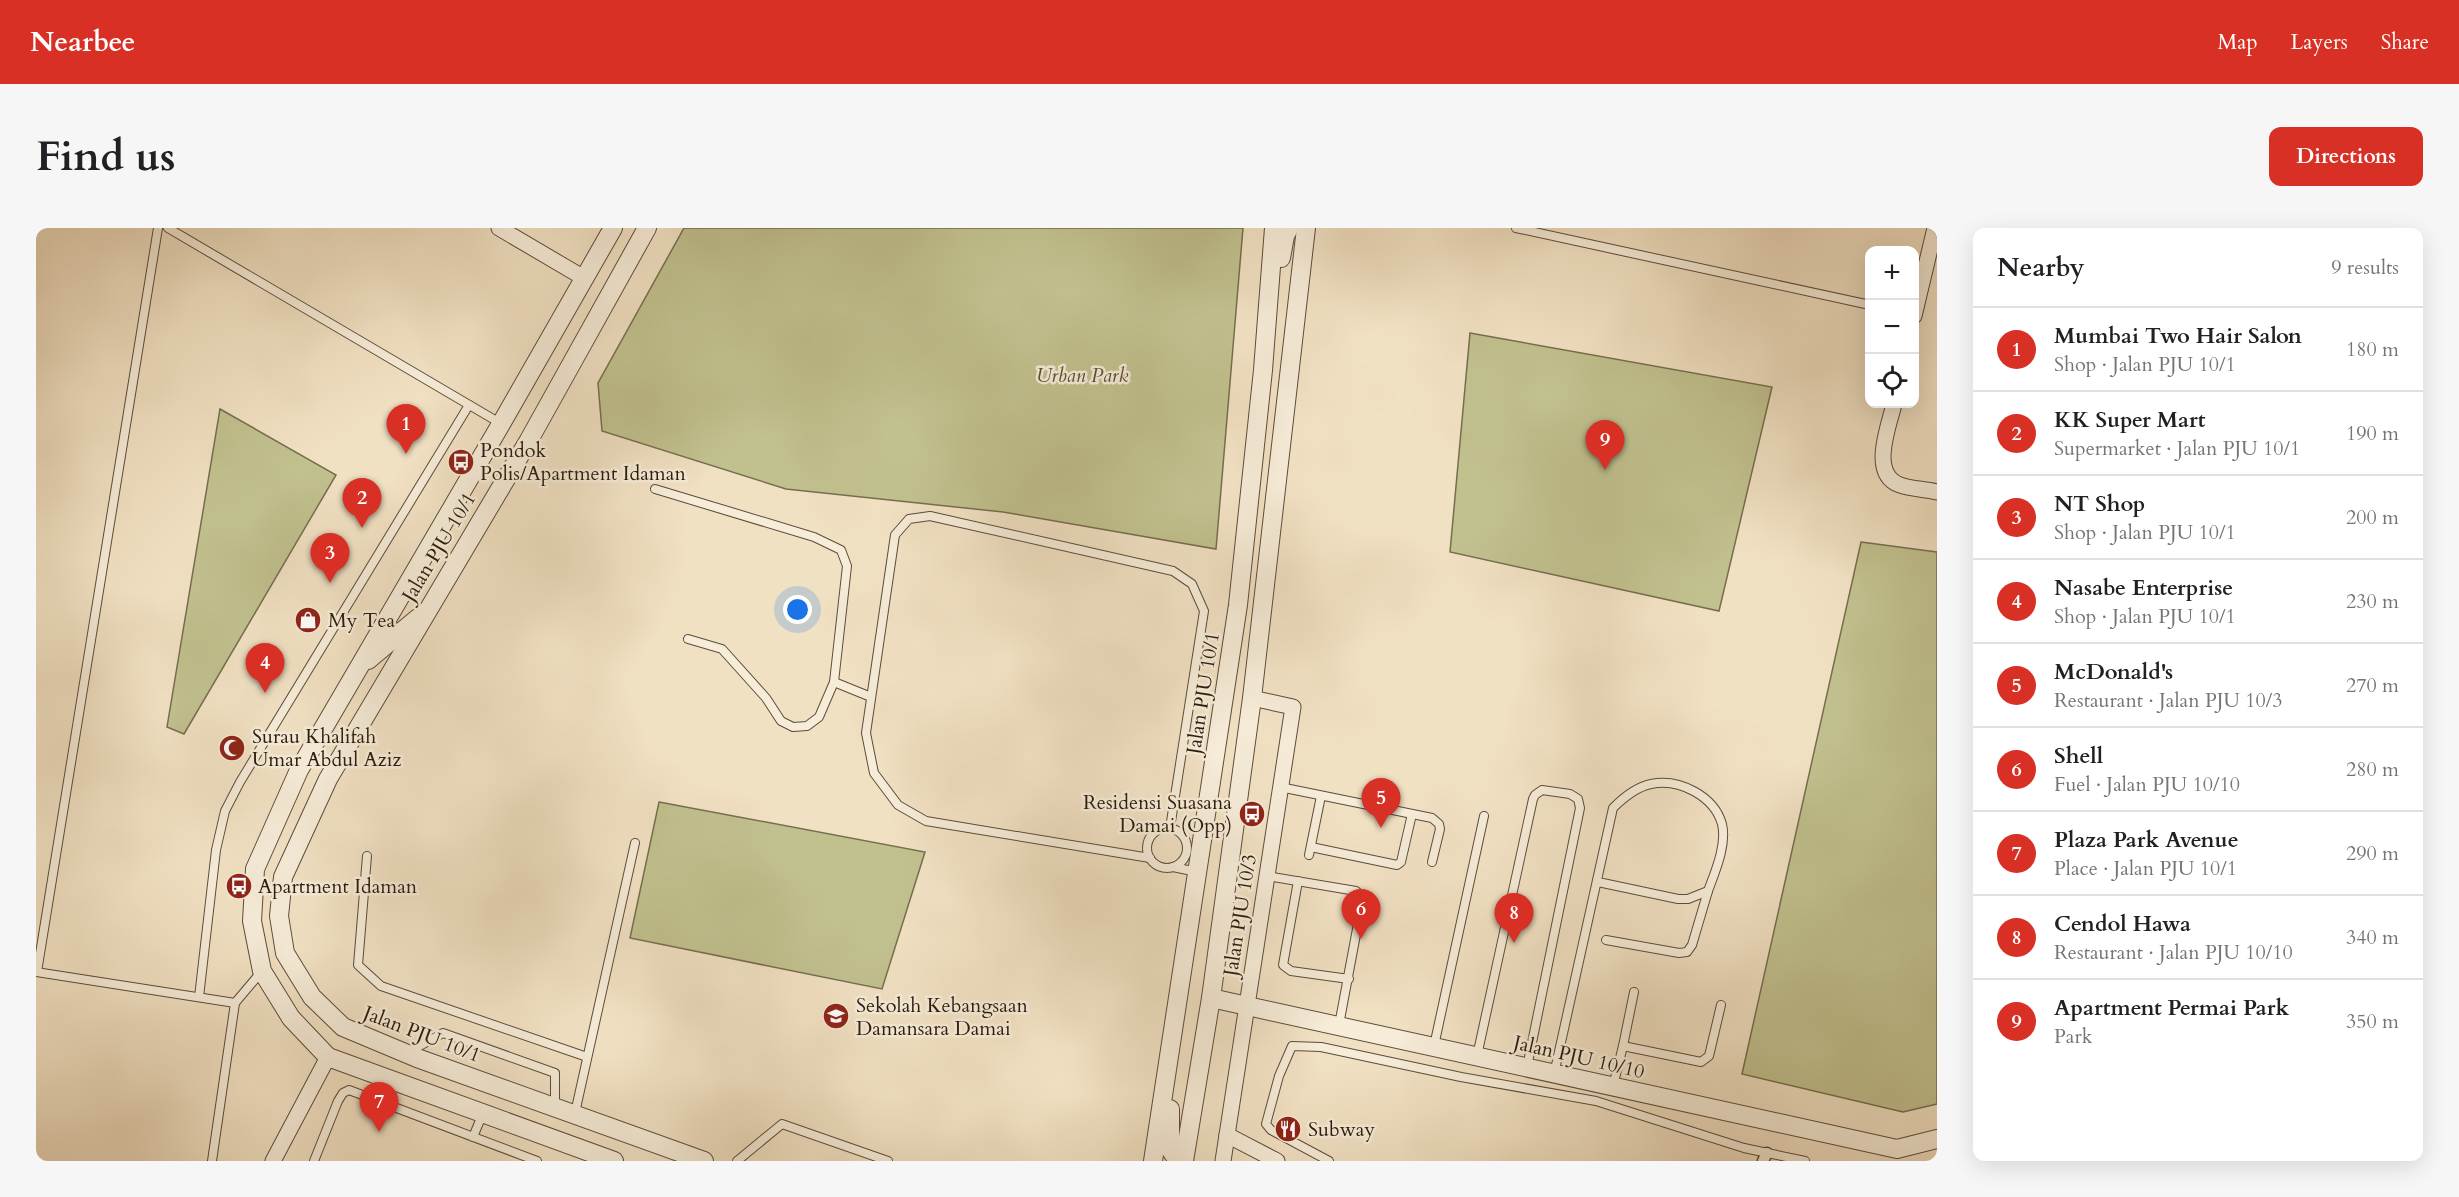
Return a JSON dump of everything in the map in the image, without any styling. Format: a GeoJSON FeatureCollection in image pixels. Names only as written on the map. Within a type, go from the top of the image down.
{"type":"FeatureCollection","features":[{"type":"Feature","properties":{"kind":"street"},"geometry":{"type":"LineString","coordinates":[[499,228],[584,278]]}},
{"type":"Feature","properties":{"kind":"street","name":"Jalan PJU 10/1"},"geometry":{"type":"LineString","coordinates":[[613,228],[298,770],[255,869],[252,921],[262,971],[291,1018],[328,1057],[614,1161]]}},
{"type":"Feature","properties":{"kind":"street","name":"Jalan PJU 10/1"},"geometry":{"type":"LineString","coordinates":[[647,228],[529,440],[328,779],[283,877],[279,916],[285,953],[312,998],[343,1027],[405,1053],[704,1161]]}},
{"type":"Feature","properties":{"kind":"street","name":"Jalan PJU 10/1"},"geometry":{"type":"LineString","coordinates":[[1153,1161],[1201,838],[1222,725],[1238,605],[1263,370],[1274,228]]}},
{"type":"Feature","properties":{"kind":"street"},"geometry":{"type":"LineString","coordinates":[[1263,370],[1285,237],[1289,228]]}},
{"type":"Feature","properties":{"kind":"street"},"geometry":{"type":"LineString","coordinates":[[1184,1161],[1211,998],[1252,698],[1306,228]]}},
{"type":"Feature","properties":{"kind":"street"},"geometry":{"type":"LineString","coordinates":[[1918,300],[1935,229]]}},
{"type":"Feature","properties":{"kind":"street"},"geometry":{"type":"LineString","coordinates":[[1893,408],[1883,457],[1883,469],[1888,477],[1898,484],[1937,492]]}},
{"type":"Feature","properties":{"kind":"street"},"geometry":{"type":"LineString","coordinates":[[358,669],[428,610]]}},
{"type":"Feature","properties":{"kind":"street","name":"Jalan PJU 10/3"},"geometry":{"type":"LineString","coordinates":[[1223,1161],[1293,707],[1252,698]]}},
{"type":"Feature","properties":{"kind":"street","name":"Jalan PJU 10/10"},"geometry":{"type":"LineString","coordinates":[[1211,998],[1898,1149],[1937,1139]]}},
{"type":"Feature","properties":{"kind":"street"},"geometry":{"type":"LineString","coordinates":[[273,1161],[328,1057]]}},
{"type":"Feature","properties":{"kind":"street"},"geometry":{"type":"LineString","coordinates":[[1166,1084],[1171,1116],[1170,1149],[1178,1161]]}},
{"type":"Feature","properties":{"kind":"street"},"geometry":{"type":"LineString","coordinates":[[1227,1135],[1277,1161]]}},
{"type":"Feature","properties":{"kind":"lane"},"geometry":{"type":"LineString","coordinates":[[158,228],[36,972],[235,1003]]}},
{"type":"Feature","properties":{"kind":"lane"},"geometry":{"type":"LineString","coordinates":[[168,228],[501,424]]}},
{"type":"Feature","properties":{"kind":"lane"},"geometry":{"type":"LineString","coordinates":[[1516,228],[1865,304]]}},
{"type":"Feature","properties":{"kind":"lane"},"geometry":{"type":"LineString","coordinates":[[200,997],[216,850],[225,812],[240,782],[469,405]]}},
{"type":"Feature","properties":{"kind":"lane"},"geometry":{"type":"LineString","coordinates":[[655,489],[814,537],[841,550],[847,566],[834,682],[819,717],[807,726],[793,727],[781,721],[766,698],[722,649],[688,639]]}},
{"type":"Feature","properties":{"kind":"lane"},"geometry":{"type":"LineString","coordinates":[[1170,828],[1204,611],[1192,584],[1173,571],[930,516],[909,519],[895,536],[866,733],[874,773],[898,805],[926,821],[1150,858],[1160,867],[1197,872]]}},
{"type":"Feature","properties":{"kind":"lane"},"geometry":{"type":"LineString","coordinates":[[834,682],[871,697]]}},
{"type":"Feature","properties":{"kind":"lane"},"geometry":{"type":"LineString","coordinates":[[1554,1075],[1613,808],[1638,788],[1653,783],[1688,788],[1700,795],[1711,805],[1722,824],[1723,838],[1692,945],[1687,952],[1679,953],[1606,940]]}},
{"type":"Feature","properties":{"kind":"lane"},"geometry":{"type":"LineString","coordinates":[[1280,787],[1432,818],[1439,824],[1432,862]]}},
{"type":"Feature","properties":{"kind":"lane"},"geometry":{"type":"LineString","coordinates":[[1477,1058],[1533,799],[1542,790],[1570,794],[1578,799],[1580,808],[1527,1069]]}},
{"type":"Feature","properties":{"kind":"lane"},"geometry":{"type":"LineString","coordinates":[[1321,796],[1310,851],[1397,865],[1401,862],[1412,814]]}},
{"type":"Feature","properties":{"kind":"lane"},"geometry":{"type":"LineString","coordinates":[[1433,1048],[1484,816]]}},
{"type":"Feature","properties":{"kind":"lane"},"geometry":{"type":"LineString","coordinates":[[1150,858],[1147,846],[1152,834],[1158,830],[1170,828],[1182,834],[1201,838]]}},
{"type":"Feature","properties":{"kind":"lane"},"geometry":{"type":"LineString","coordinates":[[1173,867],[1183,859],[1186,853],[1182,834]]}},
{"type":"Feature","properties":{"kind":"lane"},"geometry":{"type":"LineString","coordinates":[[575,1115],[635,843]]}},
{"type":"Feature","properties":{"kind":"lane"},"geometry":{"type":"LineString","coordinates":[[367,856],[358,965],[381,986],[587,1057]]}},
{"type":"Feature","properties":{"kind":"lane"},"geometry":{"type":"LineString","coordinates":[[1267,876],[1356,891],[1363,897],[1339,1027]]}},
{"type":"Feature","properties":{"kind":"lane"},"geometry":{"type":"LineString","coordinates":[[1298,881],[1283,965],[1291,970],[1349,979]]}},
{"type":"Feature","properties":{"kind":"lane"},"geometry":{"type":"LineString","coordinates":[[1598,882],[1678,899],[1688,899],[1708,891]]}},
{"type":"Feature","properties":{"kind":"lane"},"geometry":{"type":"LineString","coordinates":[[213,1161],[235,1003],[262,971]]}},
{"type":"Feature","properties":{"kind":"lane"},"geometry":{"type":"LineString","coordinates":[[1613,1088],[1634,992]]}},
{"type":"Feature","properties":{"kind":"lane"},"geometry":{"type":"LineString","coordinates":[[1623,1046],[1701,1062],[1709,1056],[1721,1005]]}},
{"type":"Feature","properties":{"kind":"lane"},"geometry":{"type":"LineString","coordinates":[[405,1053],[443,1033],[555,1073],[555,1108]]}},
{"type":"Feature","properties":{"kind":"lane"},"geometry":{"type":"LineString","coordinates":[[1329,1161],[1271,1130],[1266,1124],[1279,1076],[1292,1046],[1321,1047],[1461,1077],[1596,1101],[1765,1157],[1804,1161]]}},
{"type":"Feature","properties":{"kind":"lane"},"geometry":{"type":"LineString","coordinates":[[314,1161],[338,1101],[343,1093],[349,1090],[537,1161]]}},
{"type":"Feature","properties":{"kind":"lane"},"geometry":{"type":"LineString","coordinates":[[473,1137],[483,1113]]}},
{"type":"Feature","properties":{"kind":"lane"},"geometry":{"type":"LineString","coordinates":[[737,1161],[782,1124],[888,1161]]}},
{"type":"Feature","properties":{"kind":"green space","name":"Urban Park"},"geometry":{"type":"Polygon","coordinates":[[[684,228],[1243,228],[1216,549],[1003,512],[786,489],[602,431],[598,383],[684,228]]]}},
{"type":"Feature","properties":{"kind":"green space"},"geometry":{"type":"Polygon","coordinates":[[[1470,333],[1772,387],[1719,611],[1450,552],[1470,333]]]}},
{"type":"Feature","properties":{"kind":"green space"},"geometry":{"type":"Polygon","coordinates":[[[220,409],[336,475],[184,734],[167,727],[220,409]]]}},
{"type":"Feature","properties":{"kind":"green space"},"geometry":{"type":"Polygon","coordinates":[[[1861,542],[1937,552],[1937,1104],[1903,1112],[1742,1074],[1861,542]]]}},
{"type":"Feature","properties":{"kind":"green space"},"geometry":{"type":"Polygon","coordinates":[[[659,802],[925,852],[882,989],[630,938],[659,802]]]}},
{"type":"Feature","properties":{"kind":"place","name":"Mumbai Two Hair Salon"},"geometry":{"type":"Point","coordinates":[406,454]}},
{"type":"Feature","properties":{"kind":"place","name":"Pondok Polis/Apartment Idaman"},"geometry":{"type":"Point","coordinates":[461,462]}},
{"type":"Feature","properties":{"kind":"place","name":"Apartment Permai Park"},"geometry":{"type":"Point","coordinates":[1605,470]}},
{"type":"Feature","properties":{"kind":"place","name":"KK Super Mart"},"geometry":{"type":"Point","coordinates":[362,528]}},
{"type":"Feature","properties":{"kind":"place","name":"NT Shop"},"geometry":{"type":"Point","coordinates":[330,583]}},
{"type":"Feature","properties":{"kind":"place","name":"My Tea"},"geometry":{"type":"Point","coordinates":[308,620]}},
{"type":"Feature","properties":{"kind":"place","name":"Nasabe Enterprise"},"geometry":{"type":"Point","coordinates":[265,693]}},
{"type":"Feature","properties":{"kind":"place","name":"Surau Khalifah Umar Abdul Aziz"},"geometry":{"type":"Point","coordinates":[232,748]}},
{"type":"Feature","properties":{"kind":"place","name":"Residensi Suasana Damai (Opp)"},"geometry":{"type":"Point","coordinates":[1252,814]}},
{"type":"Feature","properties":{"kind":"place","name":"McDonald's"},"geometry":{"type":"Point","coordinates":[1381,828]}},
{"type":"Feature","properties":{"kind":"place","name":"Apartment Idaman"},"geometry":{"type":"Point","coordinates":[239,886]}},
{"type":"Feature","properties":{"kind":"place","name":"Shell"},"geometry":{"type":"Point","coordinates":[1361,939]}},
{"type":"Feature","properties":{"kind":"place","name":"Cendol Hawa"},"geometry":{"type":"Point","coordinates":[1514,943]}},
{"type":"Feature","properties":{"kind":"place","name":"Sekolah Kebangsaan Damansara Damai"},"geometry":{"type":"Point","coordinates":[836,1016]}},
{"type":"Feature","properties":{"kind":"place","name":"Subway"},"geometry":{"type":"Point","coordinates":[1288,1129]}},
{"type":"Feature","properties":{"kind":"place","name":"Plaza Park Avenue"},"geometry":{"type":"Point","coordinates":[379,1132]}}]}
